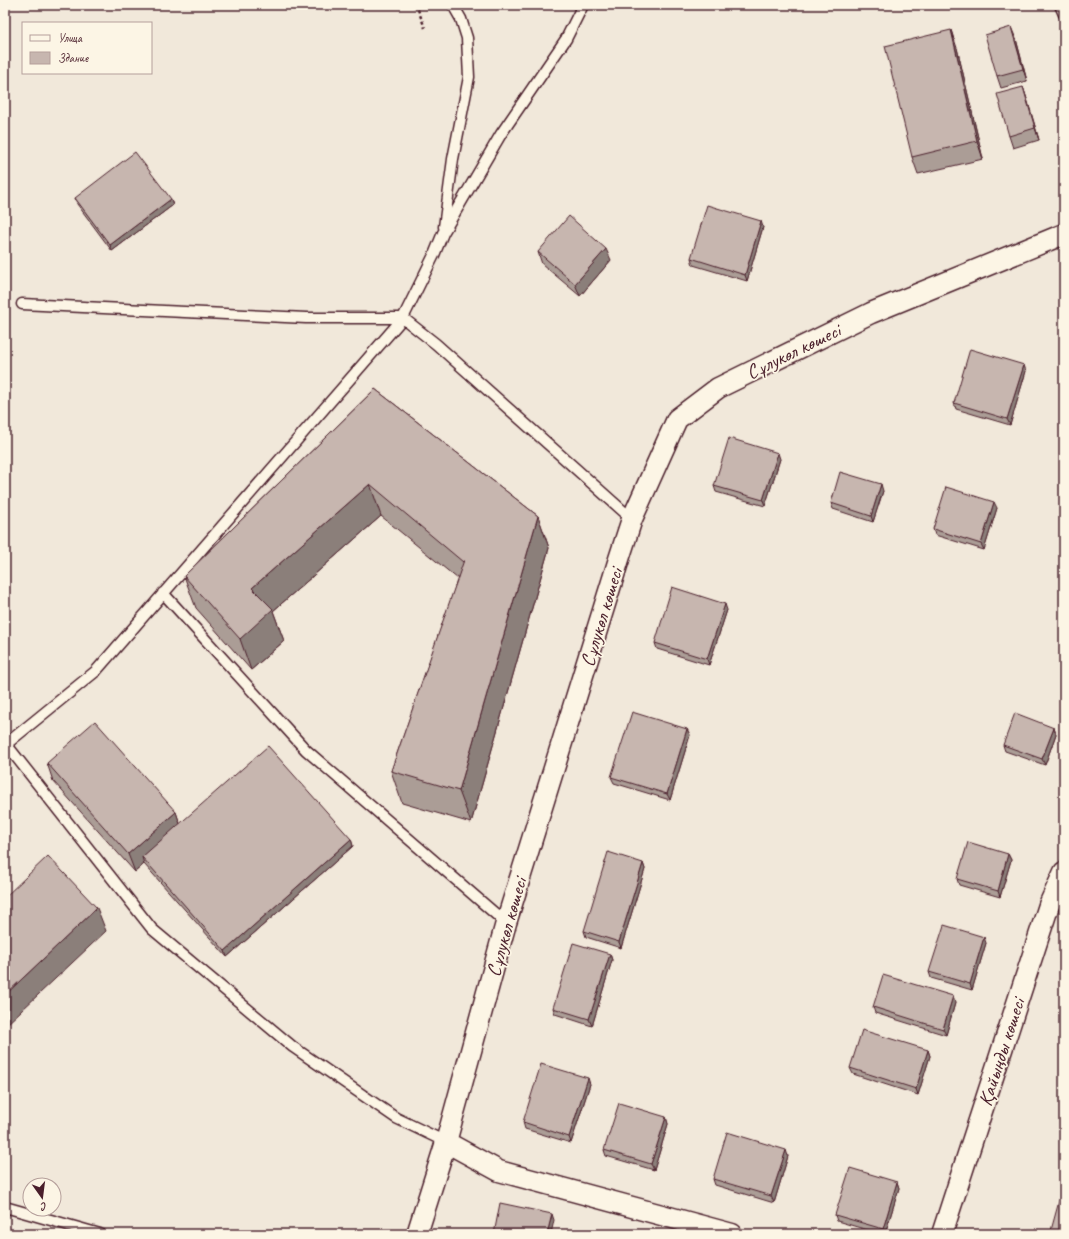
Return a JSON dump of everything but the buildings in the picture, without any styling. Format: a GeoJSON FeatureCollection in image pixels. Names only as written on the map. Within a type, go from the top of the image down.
{"type":"FeatureCollection","features":[{"type":"Feature","properties":{"kind":"street","name":"Сұлукөл көшесі"},"geometry":{"type":"LineString","coordinates":[[417,1234],[446,1142],[506,923],[632,519],[677,419],[718,388],[870,313],[1064,234]]}},
{"type":"Feature","properties":{"kind":"street","name":"Қайыңды көшесі"},"geometry":{"type":"LineString","coordinates":[[942,1234],[1048,905],[1064,872]]}},
{"type":"Feature","properties":{"kind":"street"},"geometry":{"type":"LineString","coordinates":[[446,1142],[499,1171],[732,1234]]}},
{"type":"Feature","properties":{"kind":"lane"},"geometry":{"type":"LineString","coordinates":[[443,233],[453,159],[469,77],[467,38],[461,18],[453,5]]}},
{"type":"Feature","properties":{"kind":"lane"},"geometry":{"type":"LineString","coordinates":[[446,1142],[396,1118],[293,1047],[152,928],[5,744],[96,671],[403,318],[434,255],[443,233],[501,134],[566,39],[583,5]]}},
{"type":"Feature","properties":{"kind":"lane"},"geometry":{"type":"LineString","coordinates":[[1060,5],[1064,14]]}},
{"type":"Feature","properties":{"kind":"lane"},"geometry":{"type":"LineString","coordinates":[[22,304],[306,318],[403,318],[436,344],[632,519]]}},
{"type":"Feature","properties":{"kind":"lane"},"geometry":{"type":"LineString","coordinates":[[163,593],[306,750],[506,923]]}},
{"type":"Feature","properties":{"kind":"lane"},"geometry":{"type":"LineString","coordinates":[[5,1207],[100,1234]]}},
{"type":"Feature","properties":{"kind":"path"},"geometry":{"type":"LineString","coordinates":[[408,5],[417,7],[425,28]]}}]}
